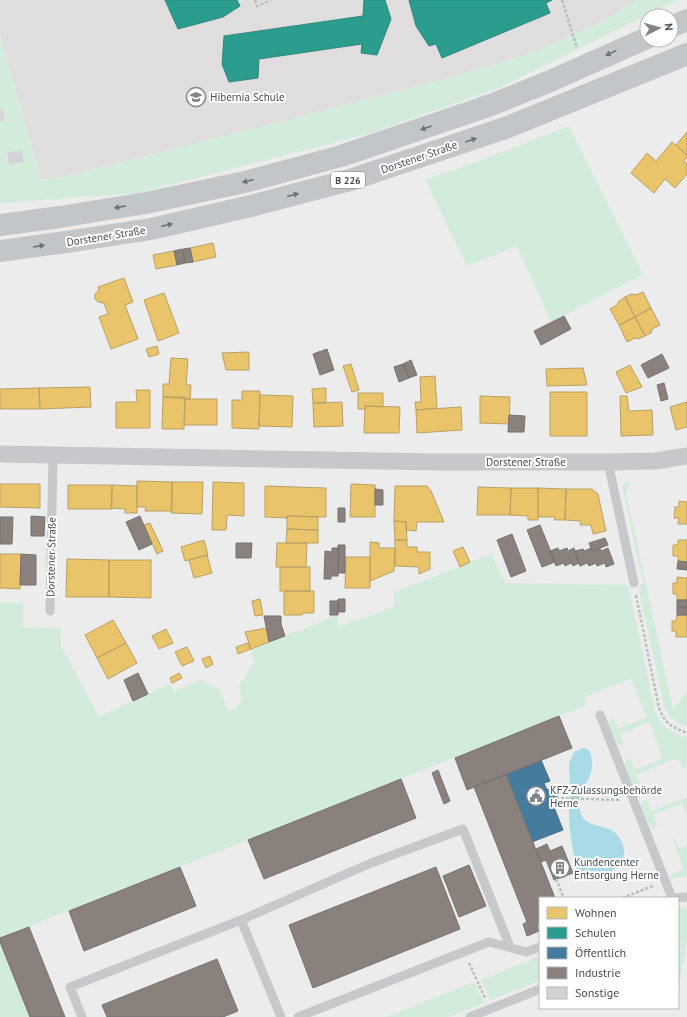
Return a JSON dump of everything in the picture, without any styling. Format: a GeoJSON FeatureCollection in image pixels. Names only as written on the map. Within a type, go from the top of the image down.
{"type":"FeatureCollection","features":[{"type":"Feature","properties":{"kind":"main road","name":"B 226"},"geometry":{"type":"LineString","coordinates":[[0,224],[60,217],[146,203],[245,182],[342,156],[491,106],[639,42]]}},
{"type":"Feature","properties":{"kind":"main road","name":"Dorstener Straße"},"geometry":{"type":"LineString","coordinates":[[0,251],[59,244],[151,229],[251,206],[350,180],[508,127],[687,54]]}},
{"type":"Feature","properties":{"kind":"street","name":"Dorstener Straße"},"geometry":{"type":"LineString","coordinates":[[0,454],[438,462],[656,461],[687,456]]}},
{"type":"Feature","properties":{"kind":"lane","name":"Dorstener Straße"},"geometry":{"type":"LineString","coordinates":[[50,611],[53,455]]}},
{"type":"Feature","properties":{"kind":"lane"},"geometry":{"type":"LineString","coordinates":[[608,462],[634,583]]}},
{"type":"Feature","properties":{"kind":"lane"},"geometry":{"type":"LineString","coordinates":[[600,715],[672,897]]}},
{"type":"Feature","properties":{"kind":"lane"},"geometry":{"type":"LineString","coordinates":[[82,1017],[70,987],[241,920],[371,863],[463,829],[510,947]]}},
{"type":"Feature","properties":{"kind":"lane"},"geometry":{"type":"LineString","coordinates":[[241,920],[281,1017]]}},
{"type":"Feature","properties":{"kind":"lane"},"geometry":{"type":"LineString","coordinates":[[298,1017],[489,942],[526,952],[539,947]]}},
{"type":"Feature","properties":{"kind":"lane"},"geometry":{"type":"LineString","coordinates":[[470,1017],[539,989]]}},
{"type":"Feature","properties":{"kind":"path"},"geometry":{"type":"LineString","coordinates":[[255,0],[257,6],[271,0]]}},
{"type":"Feature","properties":{"kind":"path"},"geometry":{"type":"LineString","coordinates":[[562,0],[583,66]]}},
{"type":"Feature","properties":{"kind":"path"},"geometry":{"type":"LineString","coordinates":[[634,583],[659,708],[667,723],[672,727],[687,733]]}},
{"type":"Feature","properties":{"kind":"path"},"geometry":{"type":"LineString","coordinates":[[556,798],[610,800],[624,799],[632,796]]}},
{"type":"Feature","properties":{"kind":"path"},"geometry":{"type":"LineString","coordinates":[[556,879],[564,897]]}},
{"type":"Feature","properties":{"kind":"path"},"geometry":{"type":"LineString","coordinates":[[625,897],[653,886],[667,883]]}},
{"type":"Feature","properties":{"kind":"path"},"geometry":{"type":"LineString","coordinates":[[464,951],[484,994]]}},
{"type":"Feature","properties":{"kind":"shaded area","name":"Hibernia Schule"},"geometry":{"type":"Polygon","coordinates":[[[0,0],[636,0],[602,22],[536,51],[442,80],[67,176],[41,180],[0,36],[0,0]]]}},
{"type":"Feature","properties":{"kind":"green space"},"geometry":{"type":"Polygon","coordinates":[[[636,0],[678,0],[662,8],[639,8],[639,19],[496,89],[368,134],[139,193],[0,203],[0,36],[41,180],[67,176],[442,80],[536,51],[602,22],[636,0]]]}},
{"type":"Feature","properties":{"kind":"green space"},"geometry":{"type":"Polygon","coordinates":[[[569,126],[643,274],[551,322],[517,246],[467,266],[425,180],[569,126]]]}},
{"type":"Feature","properties":{"kind":"green space"},"geometry":{"type":"Polygon","coordinates":[[[625,482],[630,482],[626,492],[673,709],[687,692],[687,727],[674,720],[665,709],[638,587],[643,583],[622,486],[625,482]]]}},
{"type":"Feature","properties":{"kind":"green space"},"geometry":{"type":"Polygon","coordinates":[[[492,554],[505,583],[628,585],[655,710],[663,725],[675,733],[687,738],[687,766],[682,768],[678,758],[636,775],[640,784],[635,786],[631,781],[625,765],[627,759],[631,760],[635,770],[663,758],[649,722],[620,734],[624,744],[621,746],[617,744],[608,723],[610,719],[614,719],[618,729],[647,717],[631,679],[584,697],[587,705],[0,938],[0,602],[23,603],[23,627],[61,628],[61,646],[99,717],[169,684],[174,692],[201,680],[219,689],[228,710],[234,710],[242,701],[239,685],[254,662],[251,649],[338,615],[338,627],[394,607],[394,592],[492,554]]]}},
{"type":"Feature","properties":{"kind":"green space"},"geometry":{"type":"Polygon","coordinates":[[[687,797],[687,815],[682,803],[653,815],[657,826],[653,828],[648,823],[642,807],[643,801],[647,800],[651,811],[687,797]]]}},
{"type":"Feature","properties":{"kind":"green space"},"geometry":{"type":"Polygon","coordinates":[[[675,838],[679,848],[687,845],[687,877],[670,878],[670,875],[684,869],[673,840],[675,838]]]}},
{"type":"Feature","properties":{"kind":"green space"},"geometry":{"type":"Polygon","coordinates":[[[679,907],[687,908],[687,940],[679,986],[679,907]]]}},
{"type":"Feature","properties":{"kind":"green space"},"geometry":{"type":"Polygon","coordinates":[[[0,942],[30,1017],[0,1017],[0,942]]]}},
{"type":"Feature","properties":{"kind":"green space"},"geometry":{"type":"Polygon","coordinates":[[[539,956],[539,981],[490,1000],[481,980],[539,956]]]}},
{"type":"Feature","properties":{"kind":"green space"},"geometry":{"type":"Polygon","coordinates":[[[474,982],[484,1003],[448,1017],[386,1017],[474,982]]]}},
{"type":"Feature","properties":{"kind":"water"},"geometry":{"type":"Polygon","coordinates":[[[583,748],[589,750],[592,758],[592,766],[591,774],[580,792],[579,806],[582,815],[588,822],[615,832],[624,848],[624,857],[616,868],[602,877],[589,881],[584,879],[576,868],[570,832],[569,814],[569,763],[574,752],[583,748]]]}},
{"type":"Feature","properties":{"kind":"building: Wohnen"},"geometry":{"type":"Polygon","coordinates":[[[687,132],[687,155],[676,145],[687,132]]]}},
{"type":"Feature","properties":{"kind":"building: Wohnen"},"geometry":{"type":"Polygon","coordinates":[[[672,142],[687,155],[684,161],[687,164],[687,174],[675,188],[665,179],[654,193],[631,173],[647,153],[656,161],[672,142]]]}},
{"type":"Feature","properties":{"kind":"building: Wohnen"},"geometry":{"type":"Polygon","coordinates":[[[213,243],[216,257],[193,262],[190,248],[213,243]]]}},
{"type":"Feature","properties":{"kind":"building: Wohnen"},"geometry":{"type":"Polygon","coordinates":[[[174,251],[177,265],[156,269],[153,255],[174,251]]]}},
{"type":"Feature","properties":{"kind":"building: Wohnen"},"geometry":{"type":"Polygon","coordinates":[[[124,278],[133,302],[125,305],[138,339],[111,349],[99,317],[108,314],[104,303],[98,302],[95,299],[95,294],[99,290],[98,287],[124,278]]]}},
{"type":"Feature","properties":{"kind":"building: Wohnen"},"geometry":{"type":"Polygon","coordinates":[[[643,292],[651,308],[635,317],[625,297],[631,294],[636,295],[643,292]]]}},
{"type":"Feature","properties":{"kind":"building: Wohnen"},"geometry":{"type":"Polygon","coordinates":[[[164,293],[179,333],[158,341],[144,300],[164,293]]]}},
{"type":"Feature","properties":{"kind":"building: Wohnen"},"geometry":{"type":"Polygon","coordinates":[[[625,297],[635,317],[619,325],[610,309],[617,305],[619,301],[625,297]]]}},
{"type":"Feature","properties":{"kind":"building: Wohnen"},"geometry":{"type":"Polygon","coordinates":[[[651,308],[660,325],[652,329],[651,333],[645,336],[635,317],[651,308]]]}},
{"type":"Feature","properties":{"kind":"building: Wohnen"},"geometry":{"type":"Polygon","coordinates":[[[635,317],[645,336],[638,339],[635,338],[627,342],[619,325],[635,317]]]}},
{"type":"Feature","properties":{"kind":"building: Wohnen"},"geometry":{"type":"Polygon","coordinates":[[[157,346],[159,354],[149,357],[146,349],[157,346]]]}},
{"type":"Feature","properties":{"kind":"building: Wohnen"},"geometry":{"type":"Polygon","coordinates":[[[249,352],[249,370],[226,370],[222,353],[249,352]]]}},
{"type":"Feature","properties":{"kind":"building: Wohnen"},"geometry":{"type":"Polygon","coordinates":[[[171,358],[188,359],[186,385],[191,385],[190,399],[163,397],[163,384],[169,384],[171,358]]]}},
{"type":"Feature","properties":{"kind":"building: Wohnen"},"geometry":{"type":"Polygon","coordinates":[[[351,364],[359,390],[352,392],[343,366],[351,364]]]}},
{"type":"Feature","properties":{"kind":"building: Wohnen"},"geometry":{"type":"Polygon","coordinates":[[[630,365],[642,387],[626,393],[616,372],[630,365]]]}},
{"type":"Feature","properties":{"kind":"building: Wohnen"},"geometry":{"type":"Polygon","coordinates":[[[583,368],[587,385],[547,386],[546,369],[583,368]]]}},
{"type":"Feature","properties":{"kind":"building: Wohnen"},"geometry":{"type":"Polygon","coordinates":[[[435,376],[437,408],[416,410],[415,402],[421,402],[420,377],[435,376]]]}},
{"type":"Feature","properties":{"kind":"building: Wohnen"},"geometry":{"type":"Polygon","coordinates":[[[90,387],[91,407],[40,409],[39,388],[90,387]]]}},
{"type":"Feature","properties":{"kind":"building: Wohnen"},"geometry":{"type":"Polygon","coordinates":[[[39,388],[40,409],[0,409],[0,389],[39,388]]]}},
{"type":"Feature","properties":{"kind":"building: Wohnen"},"geometry":{"type":"Polygon","coordinates":[[[326,388],[326,403],[313,403],[312,389],[326,388]]]}},
{"type":"Feature","properties":{"kind":"building: Wohnen"},"geometry":{"type":"Polygon","coordinates":[[[136,390],[150,390],[150,428],[116,428],[116,402],[137,402],[136,390]]]}},
{"type":"Feature","properties":{"kind":"building: Wohnen"},"geometry":{"type":"Polygon","coordinates":[[[242,391],[260,391],[259,429],[232,428],[232,400],[242,400],[242,391]]]}},
{"type":"Feature","properties":{"kind":"building: Wohnen"},"geometry":{"type":"Polygon","coordinates":[[[550,392],[587,392],[587,436],[550,436],[550,392]]]}},
{"type":"Feature","properties":{"kind":"building: Wohnen"},"geometry":{"type":"Polygon","coordinates":[[[358,393],[383,393],[383,407],[365,406],[365,409],[358,409],[358,393]]]}},
{"type":"Feature","properties":{"kind":"building: Wohnen"},"geometry":{"type":"Polygon","coordinates":[[[260,395],[293,396],[292,427],[259,426],[260,395]]]}},
{"type":"Feature","properties":{"kind":"building: Wohnen"},"geometry":{"type":"Polygon","coordinates":[[[480,396],[510,397],[509,424],[480,423],[480,396]]]}},
{"type":"Feature","properties":{"kind":"building: Wohnen"},"geometry":{"type":"Polygon","coordinates":[[[620,396],[627,396],[629,411],[652,410],[653,435],[621,436],[620,396]]]}},
{"type":"Feature","properties":{"kind":"building: Wohnen"},"geometry":{"type":"Polygon","coordinates":[[[163,397],[185,397],[184,429],[162,429],[163,397]]]}},
{"type":"Feature","properties":{"kind":"building: Wohnen"},"geometry":{"type":"Polygon","coordinates":[[[185,399],[217,399],[217,425],[184,425],[185,399]]]}},
{"type":"Feature","properties":{"kind":"building: Wohnen"},"geometry":{"type":"Polygon","coordinates":[[[342,402],[343,426],[314,427],[313,403],[342,402]]]}},
{"type":"Feature","properties":{"kind":"building: Wohnen"},"geometry":{"type":"Polygon","coordinates":[[[687,402],[687,427],[676,430],[670,407],[687,402]]]}},
{"type":"Feature","properties":{"kind":"building: Wohnen"},"geometry":{"type":"Polygon","coordinates":[[[365,406],[400,407],[399,433],[364,433],[365,406]]]}},
{"type":"Feature","properties":{"kind":"building: Wohnen"},"geometry":{"type":"Polygon","coordinates":[[[461,407],[462,430],[417,433],[416,410],[461,407]]]}},
{"type":"Feature","properties":{"kind":"building: Wohnen"},"geometry":{"type":"Polygon","coordinates":[[[137,481],[172,482],[172,511],[145,511],[146,507],[137,507],[137,481]]]}},
{"type":"Feature","properties":{"kind":"building: Wohnen"},"geometry":{"type":"Polygon","coordinates":[[[172,482],[203,482],[202,514],[171,513],[172,482]]]}},
{"type":"Feature","properties":{"kind":"building: Wohnen"},"geometry":{"type":"Polygon","coordinates":[[[213,482],[244,483],[244,516],[227,515],[226,530],[212,530],[213,482]]]}},
{"type":"Feature","properties":{"kind":"building: Wohnen"},"geometry":{"type":"Polygon","coordinates":[[[0,484],[40,484],[40,508],[0,507],[0,484]]]}},
{"type":"Feature","properties":{"kind":"building: Wohnen"},"geometry":{"type":"Polygon","coordinates":[[[351,484],[375,485],[375,517],[350,517],[351,484]]]}},
{"type":"Feature","properties":{"kind":"building: Wohnen"},"geometry":{"type":"Polygon","coordinates":[[[68,485],[112,485],[112,509],[68,509],[68,485]]]}},
{"type":"Feature","properties":{"kind":"building: Wohnen"},"geometry":{"type":"Polygon","coordinates":[[[112,485],[137,486],[137,513],[125,513],[125,509],[111,508],[112,485]]]}},
{"type":"Feature","properties":{"kind":"building: Wohnen"},"geometry":{"type":"Polygon","coordinates":[[[265,486],[326,488],[326,517],[265,517],[265,486]]]}},
{"type":"Feature","properties":{"kind":"building: Wohnen"},"geometry":{"type":"Polygon","coordinates":[[[395,486],[427,486],[431,491],[444,522],[417,522],[416,531],[406,530],[406,522],[394,521],[395,486]]]}},
{"type":"Feature","properties":{"kind":"building: Wohnen"},"geometry":{"type":"Polygon","coordinates":[[[478,487],[511,488],[510,515],[477,515],[478,487]]]}},
{"type":"Feature","properties":{"kind":"building: Wohnen"},"geometry":{"type":"Polygon","coordinates":[[[511,488],[538,488],[538,520],[528,520],[528,516],[510,515],[511,488]]]}},
{"type":"Feature","properties":{"kind":"building: Wohnen"},"geometry":{"type":"Polygon","coordinates":[[[538,488],[566,489],[565,520],[554,520],[555,517],[538,517],[538,488]]]}},
{"type":"Feature","properties":{"kind":"building: Wohnen"},"geometry":{"type":"Polygon","coordinates":[[[566,489],[592,489],[598,494],[606,531],[593,534],[591,525],[580,525],[581,521],[565,520],[566,489]]]}},
{"type":"Feature","properties":{"kind":"building: Wohnen"},"geometry":{"type":"Polygon","coordinates":[[[679,501],[687,502],[687,524],[678,524],[679,518],[674,518],[675,507],[679,507],[679,501]]]}},
{"type":"Feature","properties":{"kind":"building: Wohnen"},"geometry":{"type":"Polygon","coordinates":[[[287,516],[318,517],[318,530],[287,529],[287,516]]]}},
{"type":"Feature","properties":{"kind":"building: Wohnen"},"geometry":{"type":"Polygon","coordinates":[[[394,521],[406,522],[407,540],[395,540],[394,521]]]}},
{"type":"Feature","properties":{"kind":"building: Wohnen"},"geometry":{"type":"Polygon","coordinates":[[[150,523],[163,551],[157,554],[144,525],[150,523]]]}},
{"type":"Feature","properties":{"kind":"building: Wohnen"},"geometry":{"type":"Polygon","coordinates":[[[287,529],[318,530],[318,543],[286,543],[287,529]]]}},
{"type":"Feature","properties":{"kind":"building: Wohnen"},"geometry":{"type":"Polygon","coordinates":[[[204,540],[208,555],[185,561],[181,547],[204,540]]]}},
{"type":"Feature","properties":{"kind":"building: Wohnen"},"geometry":{"type":"Polygon","coordinates":[[[395,540],[407,540],[407,547],[417,547],[417,552],[430,552],[430,569],[419,574],[419,567],[395,566],[395,540]]]}},
{"type":"Feature","properties":{"kind":"building: Wohnen"},"geometry":{"type":"Polygon","coordinates":[[[678,540],[687,540],[687,562],[678,561],[678,556],[673,556],[673,545],[678,545],[678,540]]]}},
{"type":"Feature","properties":{"kind":"building: Wohnen"},"geometry":{"type":"Polygon","coordinates":[[[370,542],[379,543],[379,548],[395,548],[394,571],[370,581],[370,542]]]}},
{"type":"Feature","properties":{"kind":"building: Wohnen"},"geometry":{"type":"Polygon","coordinates":[[[277,543],[307,543],[306,567],[276,567],[277,543]]]}},
{"type":"Feature","properties":{"kind":"building: Wohnen"},"geometry":{"type":"Polygon","coordinates":[[[463,547],[470,562],[460,567],[453,551],[463,547]]]}},
{"type":"Feature","properties":{"kind":"building: Wohnen"},"geometry":{"type":"Polygon","coordinates":[[[0,554],[21,554],[20,589],[0,588],[0,554]]]}},
{"type":"Feature","properties":{"kind":"building: Wohnen"},"geometry":{"type":"Polygon","coordinates":[[[207,555],[212,573],[194,578],[189,560],[207,555]]]}},
{"type":"Feature","properties":{"kind":"building: Wohnen"},"geometry":{"type":"Polygon","coordinates":[[[346,557],[370,557],[370,588],[345,588],[346,557]]]}},
{"type":"Feature","properties":{"kind":"building: Wohnen"},"geometry":{"type":"Polygon","coordinates":[[[67,559],[109,560],[109,597],[66,597],[67,559]]]}},
{"type":"Feature","properties":{"kind":"building: Wohnen"},"geometry":{"type":"Polygon","coordinates":[[[109,560],[151,560],[151,598],[109,597],[109,560]]]}},
{"type":"Feature","properties":{"kind":"building: Wohnen"},"geometry":{"type":"Polygon","coordinates":[[[280,567],[310,567],[310,591],[280,591],[280,567]]]}},
{"type":"Feature","properties":{"kind":"building: Wohnen"},"geometry":{"type":"Polygon","coordinates":[[[677,577],[687,578],[687,600],[677,600],[677,594],[673,594],[673,583],[677,583],[677,577]]]}},
{"type":"Feature","properties":{"kind":"building: Wohnen"},"geometry":{"type":"Polygon","coordinates":[[[284,591],[314,591],[314,613],[284,615],[284,591]]]}},
{"type":"Feature","properties":{"kind":"building: Wohnen"},"geometry":{"type":"Polygon","coordinates":[[[260,599],[263,615],[255,616],[252,601],[260,599]]]}},
{"type":"Feature","properties":{"kind":"building: Wohnen"},"geometry":{"type":"Polygon","coordinates":[[[677,615],[687,615],[687,637],[676,637],[676,631],[672,631],[672,621],[676,621],[677,615]]]}},
{"type":"Feature","properties":{"kind":"building: Wohnen"},"geometry":{"type":"Polygon","coordinates":[[[113,620],[126,643],[97,658],[85,635],[113,620]]]}},
{"type":"Feature","properties":{"kind":"building: Wohnen"},"geometry":{"type":"Polygon","coordinates":[[[267,628],[269,642],[251,649],[245,632],[267,628]]]}},
{"type":"Feature","properties":{"kind":"building: Wohnen"},"geometry":{"type":"Polygon","coordinates":[[[166,629],[173,643],[159,649],[152,636],[166,629]]]}},
{"type":"Feature","properties":{"kind":"building: Wohnen"},"geometry":{"type":"Polygon","coordinates":[[[126,643],[137,663],[108,679],[97,658],[126,643]]]}},
{"type":"Feature","properties":{"kind":"building: Wohnen"},"geometry":{"type":"Polygon","coordinates":[[[248,643],[251,649],[238,654],[236,647],[248,643]]]}},
{"type":"Feature","properties":{"kind":"building: Wohnen"},"geometry":{"type":"Polygon","coordinates":[[[187,647],[194,661],[182,666],[175,652],[187,647]]]}},
{"type":"Feature","properties":{"kind":"building: Wohnen"},"geometry":{"type":"Polygon","coordinates":[[[210,656],[213,664],[206,668],[202,659],[210,656]]]}},
{"type":"Feature","properties":{"kind":"building: Wohnen"},"geometry":{"type":"Polygon","coordinates":[[[179,673],[182,678],[172,683],[170,678],[179,673]]]}},
{"type":"Feature","properties":{"kind":"building: Schulen"},"geometry":{"type":"Polygon","coordinates":[[[165,0],[237,0],[240,6],[223,17],[178,29],[165,0]]]}},
{"type":"Feature","properties":{"kind":"building: Schulen"},"geometry":{"type":"Polygon","coordinates":[[[364,0],[385,0],[391,19],[377,55],[361,53],[362,44],[259,59],[258,78],[229,82],[222,64],[224,36],[363,16],[364,0]]]}},
{"type":"Feature","properties":{"kind":"building: Schulen"},"geometry":{"type":"Polygon","coordinates":[[[409,0],[552,0],[546,3],[550,13],[442,58],[436,44],[429,46],[416,26],[409,0]]]}},
{"type":"Feature","properties":{"kind":"building: Öffentlich"},"geometry":{"type":"Polygon","coordinates":[[[541,760],[550,781],[544,783],[546,788],[556,796],[561,792],[552,802],[563,830],[532,842],[506,774],[541,760]]]}},
{"type":"Feature","properties":{"kind":"building: Industrie"},"geometry":{"type":"Polygon","coordinates":[[[190,248],[193,262],[185,263],[183,249],[190,248]]]}},
{"type":"Feature","properties":{"kind":"building: Industrie"},"geometry":{"type":"Polygon","coordinates":[[[182,249],[185,263],[177,265],[174,251],[182,249]]]}},
{"type":"Feature","properties":{"kind":"building: Industrie"},"geometry":{"type":"Polygon","coordinates":[[[564,316],[571,329],[541,345],[534,331],[564,316]]]}},
{"type":"Feature","properties":{"kind":"building: Industrie"},"geometry":{"type":"Polygon","coordinates":[[[327,349],[334,370],[320,375],[313,354],[327,349]]]}},
{"type":"Feature","properties":{"kind":"building: Industrie"},"geometry":{"type":"Polygon","coordinates":[[[662,354],[669,368],[648,378],[641,365],[662,354]]]}},
{"type":"Feature","properties":{"kind":"building: Industrie"},"geometry":{"type":"Polygon","coordinates":[[[411,360],[417,375],[409,378],[403,364],[411,360]]]}},
{"type":"Feature","properties":{"kind":"building: Industrie"},"geometry":{"type":"Polygon","coordinates":[[[403,364],[409,378],[399,382],[394,367],[403,364]]]}},
{"type":"Feature","properties":{"kind":"building: Industrie"},"geometry":{"type":"Polygon","coordinates":[[[664,383],[668,399],[661,401],[657,385],[664,383]]]}},
{"type":"Feature","properties":{"kind":"building: Industrie"},"geometry":{"type":"Polygon","coordinates":[[[509,415],[525,416],[524,432],[508,432],[509,415]]]}},
{"type":"Feature","properties":{"kind":"building: Industrie"},"geometry":{"type":"Polygon","coordinates":[[[375,489],[383,490],[383,505],[375,505],[375,489]]]}},
{"type":"Feature","properties":{"kind":"building: Industrie"},"geometry":{"type":"Polygon","coordinates":[[[338,508],[345,508],[345,522],[338,522],[338,508]]]}},
{"type":"Feature","properties":{"kind":"building: Industrie"},"geometry":{"type":"Polygon","coordinates":[[[31,516],[45,517],[44,536],[31,536],[31,516]]]}},
{"type":"Feature","properties":{"kind":"building: Industrie"},"geometry":{"type":"Polygon","coordinates":[[[140,516],[152,544],[139,550],[126,522],[140,516]]]}},
{"type":"Feature","properties":{"kind":"building: Industrie"},"geometry":{"type":"Polygon","coordinates":[[[0,517],[13,517],[12,544],[0,544],[0,517]]]}},
{"type":"Feature","properties":{"kind":"building: Industrie"},"geometry":{"type":"Polygon","coordinates":[[[540,525],[555,562],[542,567],[527,530],[540,525]]]}},
{"type":"Feature","properties":{"kind":"building: Industrie"},"geometry":{"type":"Polygon","coordinates":[[[512,534],[526,571],[511,577],[497,540],[512,534]]]}},
{"type":"Feature","properties":{"kind":"building: Industrie"},"geometry":{"type":"Polygon","coordinates":[[[605,538],[608,545],[592,551],[589,543],[605,538]]]}},
{"type":"Feature","properties":{"kind":"building: Industrie"},"geometry":{"type":"Polygon","coordinates":[[[236,543],[252,543],[251,558],[236,558],[236,543]]]}},
{"type":"Feature","properties":{"kind":"building: Industrie"},"geometry":{"type":"Polygon","coordinates":[[[338,545],[345,545],[345,573],[338,573],[338,545]]]}},
{"type":"Feature","properties":{"kind":"building: Industrie"},"geometry":{"type":"Polygon","coordinates":[[[332,548],[339,548],[338,576],[331,576],[331,579],[324,579],[325,551],[332,552],[332,548]]]}},
{"type":"Feature","properties":{"kind":"building: Industrie"},"geometry":{"type":"Polygon","coordinates":[[[558,548],[559,551],[567,548],[568,551],[574,548],[579,563],[573,566],[571,563],[565,566],[564,563],[556,566],[550,551],[558,548]]]}},
{"type":"Feature","properties":{"kind":"building: Industrie"},"geometry":{"type":"Polygon","coordinates":[[[591,548],[592,551],[600,548],[601,551],[608,548],[614,564],[606,567],[605,563],[597,566],[596,563],[589,566],[587,563],[580,566],[575,551],[583,549],[584,551],[591,548]]]}},
{"type":"Feature","properties":{"kind":"building: Industrie"},"geometry":{"type":"Polygon","coordinates":[[[21,554],[36,555],[36,585],[20,585],[21,554]]]}},
{"type":"Feature","properties":{"kind":"building: Industrie"},"geometry":{"type":"Polygon","coordinates":[[[678,561],[687,562],[687,570],[677,569],[678,561]]]}},
{"type":"Feature","properties":{"kind":"building: Industrie"},"geometry":{"type":"Polygon","coordinates":[[[338,599],[345,599],[345,612],[338,612],[338,599]]]}},
{"type":"Feature","properties":{"kind":"building: Industrie"},"geometry":{"type":"Polygon","coordinates":[[[677,600],[687,600],[687,607],[677,607],[677,600]]]}},
{"type":"Feature","properties":{"kind":"building: Industrie"},"geometry":{"type":"Polygon","coordinates":[[[330,601],[338,601],[338,615],[330,615],[330,601]]]}},
{"type":"Feature","properties":{"kind":"building: Industrie"},"geometry":{"type":"Polygon","coordinates":[[[677,607],[687,607],[687,615],[677,615],[677,607]]]}},
{"type":"Feature","properties":{"kind":"building: Industrie"},"geometry":{"type":"Polygon","coordinates":[[[264,616],[281,616],[281,624],[285,636],[269,642],[264,616]]]}},
{"type":"Feature","properties":{"kind":"building: Industrie"},"geometry":{"type":"Polygon","coordinates":[[[138,673],[148,694],[133,701],[124,680],[138,673]]]}},
{"type":"Feature","properties":{"kind":"building: Industrie"},"geometry":{"type":"Polygon","coordinates":[[[559,716],[572,748],[467,790],[455,758],[559,716]]]}},
{"type":"Feature","properties":{"kind":"building: Industrie"},"geometry":{"type":"Polygon","coordinates":[[[438,770],[450,801],[444,804],[432,773],[438,770]]]}},
{"type":"Feature","properties":{"kind":"building: Industrie"},"geometry":{"type":"Polygon","coordinates":[[[506,774],[555,897],[539,897],[539,925],[537,926],[539,931],[527,936],[523,924],[527,922],[474,787],[506,774]]]}},
{"type":"Feature","properties":{"kind":"building: Industrie"},"geometry":{"type":"Polygon","coordinates":[[[401,779],[416,818],[264,879],[248,840],[401,779]]]}},
{"type":"Feature","properties":{"kind":"building: Industrie","name":"Kundencenter Entsorgung Herne"},"geometry":{"type":"Polygon","coordinates":[[[547,844],[550,851],[562,846],[573,873],[554,880],[546,860],[541,862],[536,849],[547,844]]]}},
{"type":"Feature","properties":{"kind":"building: Industrie"},"geometry":{"type":"Polygon","coordinates":[[[469,865],[486,906],[459,917],[443,876],[469,865]]]}},
{"type":"Feature","properties":{"kind":"building: Industrie"},"geometry":{"type":"Polygon","coordinates":[[[180,867],[196,906],[84,951],[69,911],[180,867]]]}},
{"type":"Feature","properties":{"kind":"building: Industrie"},"geometry":{"type":"Polygon","coordinates":[[[436,867],[460,929],[313,988],[289,925],[436,867]]]}},
{"type":"Feature","properties":{"kind":"building: Industrie"},"geometry":{"type":"Polygon","coordinates":[[[29,927],[65,1017],[30,1017],[0,942],[0,938],[29,927]]]}},
{"type":"Feature","properties":{"kind":"building: Industrie"},"geometry":{"type":"Polygon","coordinates":[[[217,959],[238,1011],[223,1017],[107,1017],[102,1005],[217,959]]]}},
{"type":"Feature","properties":{"kind":"building: Sonstige"},"geometry":{"type":"Polygon","coordinates":[[[2,108],[5,121],[0,122],[0,109],[2,108]]]}},
{"type":"Feature","properties":{"kind":"building: Sonstige"},"geometry":{"type":"Polygon","coordinates":[[[22,150],[24,162],[9,165],[7,153],[22,150]]]}},
{"type":"Feature","properties":{"kind":"place","name":"Hibernia Schule"},"geometry":{"type":"Point","coordinates":[196,97]}},
{"type":"Feature","properties":{"kind":"place","name":"KFZ-Zulassungsbehörde Herne"},"geometry":{"type":"Point","coordinates":[536,796]}},
{"type":"Feature","properties":{"kind":"place","name":"Kundencenter Entsorgung Herne"},"geometry":{"type":"Point","coordinates":[560,868]}}]}
